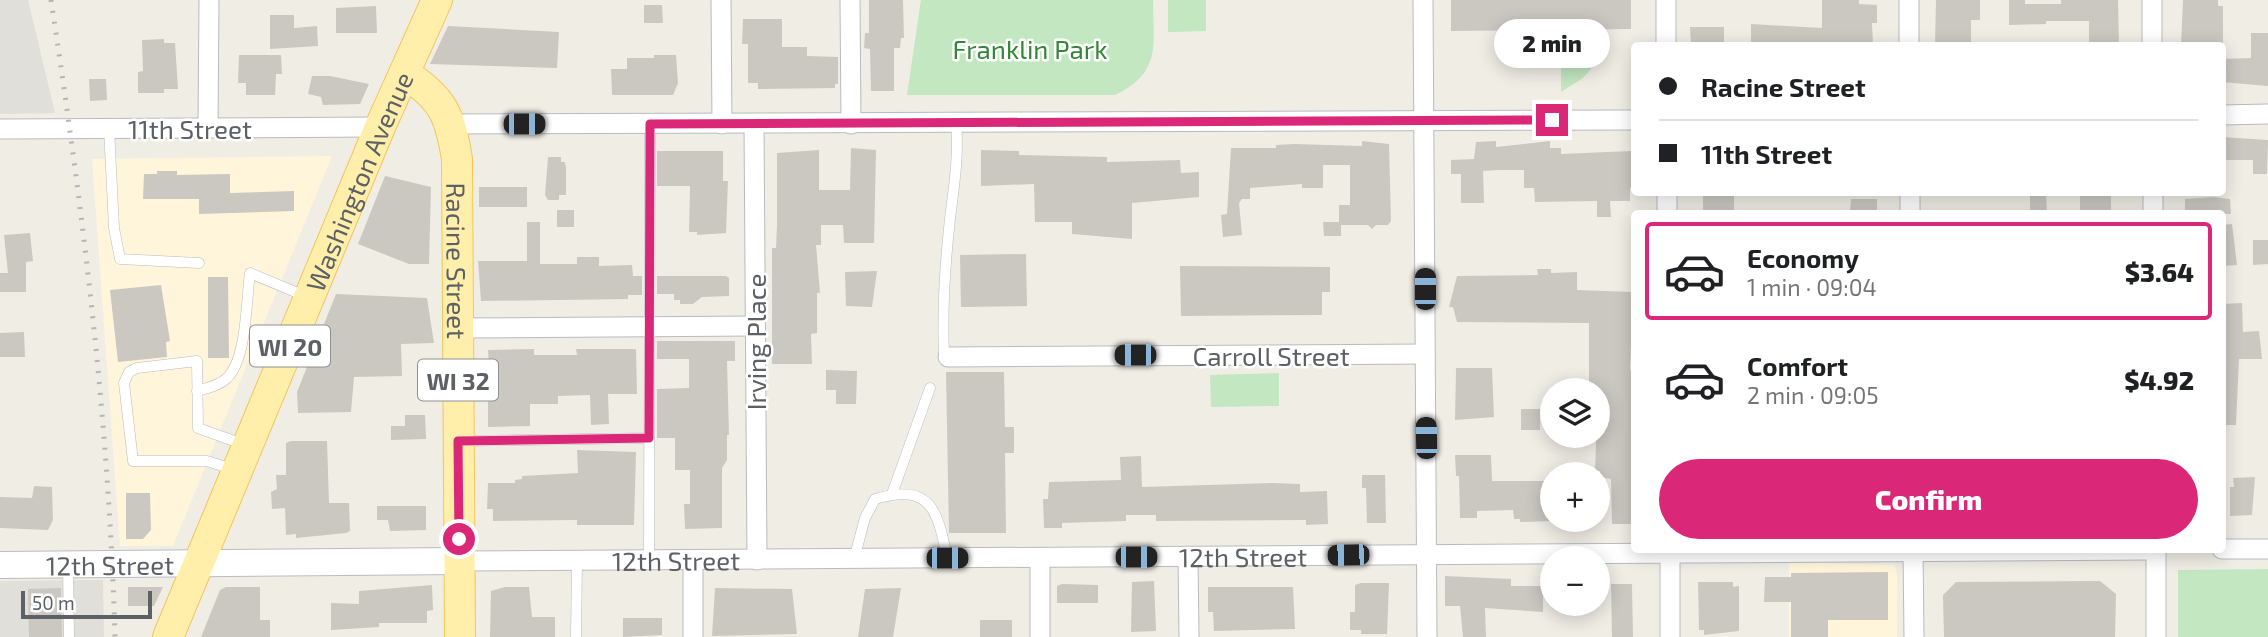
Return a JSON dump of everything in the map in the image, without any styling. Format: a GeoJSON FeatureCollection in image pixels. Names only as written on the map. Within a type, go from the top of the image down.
{"type":"FeatureCollection","features":[{"type":"Feature","properties":{"kind":"main road","name":"Washington Avenue"},"geometry":{"type":"LineString","coordinates":[[168,637],[380,127],[437,0]]}},
{"type":"Feature","properties":{"kind":"main road","name":"Racine Street"},"geometry":{"type":"LineString","coordinates":[[405,74],[438,99],[451,124],[457,159],[460,637]]}},
{"type":"Feature","properties":{"kind":"street"},"geometry":{"type":"LineString","coordinates":[[208,128],[209,0]]}},
{"type":"Feature","properties":{"kind":"street"},"geometry":{"type":"LineString","coordinates":[[721,0],[722,124]]}},
{"type":"Feature","properties":{"kind":"street"},"geometry":{"type":"LineString","coordinates":[[850,0],[851,124]]}},
{"type":"Feature","properties":{"kind":"street"},"geometry":{"type":"LineString","coordinates":[[1423,0],[1427,637]]}},
{"type":"Feature","properties":{"kind":"street"},"geometry":{"type":"LineString","coordinates":[[1666,0],[1666,42]]}},
{"type":"Feature","properties":{"kind":"street"},"geometry":{"type":"LineString","coordinates":[[1909,0],[1909,42]]}},
{"type":"Feature","properties":{"kind":"street"},"geometry":{"type":"LineString","coordinates":[[2152,0],[2152,42]]}},
{"type":"Feature","properties":{"kind":"street"},"geometry":{"type":"LineString","coordinates":[[2226,115],[2268,114]]}},
{"type":"Feature","properties":{"kind":"street"},"geometry":{"type":"LineString","coordinates":[[451,124],[1631,120]]}},
{"type":"Feature","properties":{"kind":"street","name":"Irving Place"},"geometry":{"type":"LineString","coordinates":[[754,124],[757,560]]}},
{"type":"Feature","properties":{"kind":"street","name":"11th Street"},"geometry":{"type":"LineString","coordinates":[[0,129],[380,127]]}},
{"type":"Feature","properties":{"kind":"street"},"geometry":{"type":"LineString","coordinates":[[458,328],[755,326]]}},
{"type":"Feature","properties":{"kind":"street","name":"Carroll Street"},"geometry":{"type":"LineString","coordinates":[[948,356],[1425,354]]}},
{"type":"Feature","properties":{"kind":"street"},"geometry":{"type":"LineString","coordinates":[[2226,549],[2268,549]]}},
{"type":"Feature","properties":{"kind":"street","name":"12th Street"},"geometry":{"type":"LineString","coordinates":[[0,565],[1631,552]]}},
{"type":"Feature","properties":{"kind":"street"},"geometry":{"type":"LineString","coordinates":[[1670,553],[1671,637]]}},
{"type":"Feature","properties":{"kind":"street"},"geometry":{"type":"LineString","coordinates":[[1913,553],[1914,637]]}},
{"type":"Feature","properties":{"kind":"street"},"geometry":{"type":"LineString","coordinates":[[2154,553],[2156,637]]}},
{"type":"Feature","properties":{"kind":"street"},"geometry":{"type":"LineString","coordinates":[[1188,556],[1189,637]]}},
{"type":"Feature","properties":{"kind":"street"},"geometry":{"type":"LineString","coordinates":[[1040,558],[1040,637]]}},
{"type":"Feature","properties":{"kind":"street"},"geometry":{"type":"LineString","coordinates":[[693,560],[693,637]]}},
{"type":"Feature","properties":{"kind":"lane"},"geometry":{"type":"LineString","coordinates":[[948,356],[944,354],[944,287],[958,167],[956,123]]}},
{"type":"Feature","properties":{"kind":"lane"},"geometry":{"type":"LineString","coordinates":[[649,560],[650,124]]}},
{"type":"Feature","properties":{"kind":"lane"},"geometry":{"type":"LineString","coordinates":[[109,128],[115,244],[120,259],[199,263]]}},
{"type":"Feature","properties":{"kind":"lane"},"geometry":{"type":"LineString","coordinates":[[197,391],[224,381],[233,371],[241,348],[250,273],[310,298]]}},
{"type":"Feature","properties":{"kind":"lane"},"geometry":{"type":"LineString","coordinates":[[197,361],[198,428],[244,459],[133,461],[124,383],[128,372],[137,368],[197,361]]}},
{"type":"Feature","properties":{"kind":"lane"},"geometry":{"type":"LineString","coordinates":[[892,494],[930,388]]}},
{"type":"Feature","properties":{"kind":"lane"},"geometry":{"type":"LineString","coordinates":[[458,441],[649,438]]}},
{"type":"Feature","properties":{"kind":"lane"},"geometry":{"type":"LineString","coordinates":[[854,559],[865,519],[875,499],[892,494],[925,500],[936,510],[947,558]]}},
{"type":"Feature","properties":{"kind":"lane"},"geometry":{"type":"LineString","coordinates":[[576,637],[577,561]]}},
{"type":"Feature","properties":{"kind":"lane"},"geometry":{"type":"LineString","coordinates":[[68,565],[69,637]]}},
{"type":"Feature","properties":{"kind":"shaded area"},"geometry":{"type":"Polygon","coordinates":[[[0,0],[28,0],[55,113],[0,114],[0,0]]]}},
{"type":"Feature","properties":{"kind":"shaded area"},"geometry":{"type":"Polygon","coordinates":[[[332,156],[173,546],[120,546],[92,159],[332,156]]]}},
{"type":"Feature","properties":{"kind":"shaded area"},"geometry":{"type":"Polygon","coordinates":[[[1789,562],[1894,565],[1897,574],[1897,637],[1789,637],[1789,562]]]}},
{"type":"Feature","properties":{"kind":"shaded area"},"geometry":{"type":"Polygon","coordinates":[[[103,580],[104,637],[0,637],[0,581],[103,580]]]}},
{"type":"Feature","properties":{"kind":"green space","name":"Franklin Park"},"geometry":{"type":"Polygon","coordinates":[[[921,0],[1153,0],[1152,56],[1141,77],[1115,95],[907,95],[921,0]]]}},
{"type":"Feature","properties":{"kind":"green space"},"geometry":{"type":"Polygon","coordinates":[[[1168,0],[1206,0],[1206,31],[1168,32],[1168,0]]]}},
{"type":"Feature","properties":{"kind":"green space"},"geometry":{"type":"Polygon","coordinates":[[[1561,38],[1593,38],[1585,54],[1591,69],[1583,78],[1561,92],[1561,38]]]}},
{"type":"Feature","properties":{"kind":"green space"},"geometry":{"type":"Polygon","coordinates":[[[1279,373],[1279,406],[1211,407],[1210,375],[1279,373]]]}},
{"type":"Feature","properties":{"kind":"green space"},"geometry":{"type":"Polygon","coordinates":[[[2268,569],[2268,637],[2178,637],[2178,570],[2268,569]]]}},
{"type":"Feature","properties":{"kind":"building"},"geometry":{"type":"Polygon","coordinates":[[[869,0],[903,0],[904,38],[901,38],[900,48],[894,48],[894,91],[871,91],[870,49],[864,48],[865,33],[869,33],[869,0]]]}},
{"type":"Feature","properties":{"kind":"building"},"geometry":{"type":"Polygon","coordinates":[[[1451,0],[1631,0],[1631,29],[1451,31],[1451,0]]]}},
{"type":"Feature","properties":{"kind":"building"},"geometry":{"type":"Polygon","coordinates":[[[1822,0],[1859,0],[1859,4],[1877,5],[1877,23],[1872,23],[1873,42],[1751,42],[1751,24],[1822,28],[1822,0]]]}},
{"type":"Feature","properties":{"kind":"building"},"geometry":{"type":"Polygon","coordinates":[[[1936,0],[1980,0],[1980,20],[1971,20],[1971,42],[1935,42],[1936,0]]]}},
{"type":"Feature","properties":{"kind":"building"},"geometry":{"type":"Polygon","coordinates":[[[2009,0],[2025,0],[2025,4],[2061,4],[2061,0],[2118,0],[2119,42],[2089,42],[2089,21],[2046,21],[2046,24],[2009,25],[2009,0]]]}},
{"type":"Feature","properties":{"kind":"building"},"geometry":{"type":"Polygon","coordinates":[[[2183,0],[2218,0],[2218,6],[2223,6],[2223,42],[2181,42],[2183,0]]]}},
{"type":"Feature","properties":{"kind":"building"},"geometry":{"type":"Polygon","coordinates":[[[644,5],[662,5],[663,23],[644,23],[644,5]]]}},
{"type":"Feature","properties":{"kind":"building"},"geometry":{"type":"Polygon","coordinates":[[[376,6],[377,33],[336,33],[336,8],[376,6]]]}},
{"type":"Feature","properties":{"kind":"building"},"geometry":{"type":"Polygon","coordinates":[[[270,15],[294,15],[294,28],[317,26],[318,46],[270,49],[270,15]]]}},
{"type":"Feature","properties":{"kind":"building"},"geometry":{"type":"Polygon","coordinates":[[[743,19],[782,19],[782,47],[807,47],[807,56],[838,57],[838,84],[835,84],[835,88],[758,89],[758,83],[748,83],[748,44],[742,44],[743,19]]]}},
{"type":"Feature","properties":{"kind":"building"},"geometry":{"type":"Polygon","coordinates":[[[448,26],[559,32],[557,68],[430,64],[448,26]]]}},
{"type":"Feature","properties":{"kind":"building"},"geometry":{"type":"Polygon","coordinates":[[[1690,27],[1724,27],[1724,42],[1691,42],[1690,27]]]}},
{"type":"Feature","properties":{"kind":"building"},"geometry":{"type":"Polygon","coordinates":[[[2251,33],[2268,33],[2268,86],[2226,82],[2226,59],[2251,58],[2251,33]]]}},
{"type":"Feature","properties":{"kind":"building"},"geometry":{"type":"Polygon","coordinates":[[[164,39],[164,43],[175,43],[178,89],[164,89],[164,93],[138,93],[138,72],[143,71],[142,40],[164,39]]]}},
{"type":"Feature","properties":{"kind":"building"},"geometry":{"type":"Polygon","coordinates":[[[239,55],[281,55],[282,74],[276,74],[275,95],[246,95],[246,83],[238,83],[239,55]]]}},
{"type":"Feature","properties":{"kind":"building"},"geometry":{"type":"Polygon","coordinates":[[[654,55],[676,55],[678,83],[673,95],[612,95],[611,69],[627,69],[627,58],[654,58],[654,55]]]}},
{"type":"Feature","properties":{"kind":"building"},"geometry":{"type":"Polygon","coordinates":[[[312,76],[330,76],[369,84],[360,104],[323,105],[321,97],[308,94],[312,76]]]}},
{"type":"Feature","properties":{"kind":"building"},"geometry":{"type":"Polygon","coordinates":[[[89,79],[106,79],[107,100],[90,101],[89,79]]]}},
{"type":"Feature","properties":{"kind":"building"},"geometry":{"type":"Polygon","coordinates":[[[2226,137],[2268,140],[2267,174],[2253,174],[2253,160],[2226,160],[2226,137]]]}},
{"type":"Feature","properties":{"kind":"building"},"geometry":{"type":"Polygon","coordinates":[[[1362,141],[1389,144],[1391,221],[1388,225],[1376,225],[1372,229],[1368,225],[1341,225],[1341,236],[1324,236],[1323,222],[1339,222],[1339,205],[1350,205],[1350,165],[1323,165],[1323,188],[1302,188],[1302,184],[1250,188],[1250,199],[1242,199],[1239,203],[1242,235],[1223,237],[1221,215],[1227,214],[1231,148],[1276,148],[1276,145],[1294,144],[1362,146],[1362,141]]]}},
{"type":"Feature","properties":{"kind":"building"},"geometry":{"type":"Polygon","coordinates":[[[1496,141],[1496,147],[1550,141],[1550,148],[1561,148],[1561,154],[1631,151],[1630,201],[1610,201],[1611,217],[1597,217],[1597,201],[1535,202],[1534,188],[1524,188],[1524,170],[1498,170],[1483,171],[1484,203],[1461,203],[1461,174],[1451,174],[1451,160],[1474,159],[1476,142],[1496,141]]]}},
{"type":"Feature","properties":{"kind":"building"},"geometry":{"type":"Polygon","coordinates":[[[851,148],[876,150],[874,243],[844,243],[843,225],[821,225],[821,245],[816,245],[820,293],[817,293],[817,333],[811,334],[812,364],[772,364],[772,248],[776,248],[777,153],[819,150],[819,190],[850,190],[851,148]]]}},
{"type":"Feature","properties":{"kind":"building"},"geometry":{"type":"Polygon","coordinates":[[[981,150],[1019,151],[1019,155],[1107,157],[1107,162],[1180,160],[1181,173],[1199,172],[1199,197],[1132,203],[1132,239],[1072,234],[1072,222],[1035,222],[1034,184],[981,186],[981,150]]]}},
{"type":"Feature","properties":{"kind":"building"},"geometry":{"type":"Polygon","coordinates":[[[657,151],[723,151],[723,181],[728,181],[726,233],[697,235],[697,232],[689,232],[690,186],[657,186],[657,151]]]}},
{"type":"Feature","properties":{"kind":"building"},"geometry":{"type":"Polygon","coordinates":[[[548,157],[561,157],[561,162],[565,162],[566,195],[559,195],[559,200],[548,200],[545,195],[548,157]]]}},
{"type":"Feature","properties":{"kind":"building"},"geometry":{"type":"Polygon","coordinates":[[[157,171],[177,171],[177,175],[230,174],[230,193],[294,191],[294,211],[199,214],[199,199],[143,199],[144,174],[157,174],[157,171]]]}},
{"type":"Feature","properties":{"kind":"building"},"geometry":{"type":"Polygon","coordinates":[[[385,176],[431,187],[429,264],[409,264],[358,244],[385,176]]]}},
{"type":"Feature","properties":{"kind":"building"},"geometry":{"type":"Polygon","coordinates":[[[479,187],[527,187],[527,207],[479,207],[479,187]]]}},
{"type":"Feature","properties":{"kind":"building"},"geometry":{"type":"Polygon","coordinates":[[[1703,196],[1734,196],[1734,210],[1703,210],[1703,196]]]}},
{"type":"Feature","properties":{"kind":"building"},"geometry":{"type":"Polygon","coordinates":[[[2030,196],[2046,196],[2047,210],[2030,210],[2030,196]]]}},
{"type":"Feature","properties":{"kind":"building"},"geometry":{"type":"Polygon","coordinates":[[[2080,196],[2111,196],[2111,210],[2080,210],[2080,196]]]}},
{"type":"Feature","properties":{"kind":"building"},"geometry":{"type":"Polygon","coordinates":[[[1851,199],[1877,199],[1877,210],[1850,210],[1851,199]]]}},
{"type":"Feature","properties":{"kind":"building"},"geometry":{"type":"Polygon","coordinates":[[[2185,199],[2230,199],[2231,214],[2226,214],[2226,210],[2185,210],[2185,199]]]}},
{"type":"Feature","properties":{"kind":"building"},"geometry":{"type":"Polygon","coordinates":[[[557,210],[574,210],[574,227],[557,227],[557,210]]]}},
{"type":"Feature","properties":{"kind":"building"},"geometry":{"type":"Polygon","coordinates":[[[527,222],[540,222],[540,264],[577,264],[577,257],[599,257],[599,266],[632,265],[633,276],[642,276],[642,295],[628,295],[628,299],[481,301],[478,261],[527,261],[527,222]]]}},
{"type":"Feature","properties":{"kind":"building"},"geometry":{"type":"Polygon","coordinates":[[[2232,224],[2237,265],[2226,266],[2226,225],[2232,224]]]}},
{"type":"Feature","properties":{"kind":"building"},"geometry":{"type":"Polygon","coordinates":[[[30,233],[33,261],[26,262],[26,292],[0,292],[0,273],[8,273],[4,235],[30,233]]]}},
{"type":"Feature","properties":{"kind":"building"},"geometry":{"type":"Polygon","coordinates":[[[2253,240],[2268,240],[2268,264],[2253,265],[2253,240]]]}},
{"type":"Feature","properties":{"kind":"building"},"geometry":{"type":"Polygon","coordinates":[[[1026,254],[1027,306],[961,307],[960,255],[1026,254]]]}},
{"type":"Feature","properties":{"kind":"building"},"geometry":{"type":"Polygon","coordinates":[[[1180,266],[1330,267],[1330,292],[1322,292],[1322,315],[1181,316],[1180,266]]]}},
{"type":"Feature","properties":{"kind":"building"},"geometry":{"type":"Polygon","coordinates":[[[1537,269],[1551,269],[1551,273],[1577,272],[1577,290],[1631,292],[1631,524],[1612,524],[1610,462],[1595,462],[1596,448],[1610,448],[1610,378],[1589,378],[1589,323],[1457,322],[1453,307],[1449,307],[1457,276],[1538,275],[1537,269]]]}},
{"type":"Feature","properties":{"kind":"building"},"geometry":{"type":"Polygon","coordinates":[[[877,271],[872,307],[846,306],[845,272],[877,271]]]}},
{"type":"Feature","properties":{"kind":"building"},"geometry":{"type":"Polygon","coordinates":[[[657,276],[726,276],[729,278],[729,296],[702,297],[693,304],[680,304],[680,300],[674,300],[674,294],[657,294],[657,276]]]}},
{"type":"Feature","properties":{"kind":"building"},"geometry":{"type":"Polygon","coordinates":[[[208,277],[228,277],[229,358],[208,358],[208,277]]]}},
{"type":"Feature","properties":{"kind":"building"},"geometry":{"type":"Polygon","coordinates":[[[161,285],[170,341],[166,342],[167,357],[118,362],[110,290],[161,285]]]}},
{"type":"Feature","properties":{"kind":"building"},"geometry":{"type":"Polygon","coordinates":[[[336,294],[427,298],[434,343],[401,344],[402,376],[354,377],[351,412],[298,413],[297,392],[336,294]]]}},
{"type":"Feature","properties":{"kind":"building"},"geometry":{"type":"Polygon","coordinates":[[[2242,303],[2243,332],[2259,331],[2262,359],[2239,359],[2236,425],[2226,425],[2226,304],[2242,303]]]}},
{"type":"Feature","properties":{"kind":"building"},"geometry":{"type":"Polygon","coordinates":[[[24,332],[25,357],[0,357],[0,333],[24,332]]]}},
{"type":"Feature","properties":{"kind":"building"},"geometry":{"type":"Polygon","coordinates":[[[657,341],[735,341],[735,361],[727,361],[729,435],[727,460],[722,468],[722,528],[685,529],[684,504],[690,504],[690,470],[675,470],[675,438],[657,438],[657,389],[689,388],[689,359],[657,359],[657,341]]]}},
{"type":"Feature","properties":{"kind":"building"},"geometry":{"type":"Polygon","coordinates":[[[534,349],[534,355],[577,355],[576,349],[636,349],[637,394],[608,394],[609,424],[591,425],[590,395],[558,396],[558,404],[530,404],[530,426],[488,427],[485,364],[489,364],[488,350],[534,349]]]}},
{"type":"Feature","properties":{"kind":"building"},"geometry":{"type":"Polygon","coordinates":[[[1456,368],[1492,368],[1494,417],[1455,420],[1456,368]]]}},
{"type":"Feature","properties":{"kind":"building"},"geometry":{"type":"Polygon","coordinates":[[[826,370],[857,371],[856,404],[836,404],[836,390],[826,390],[826,370]]]}},
{"type":"Feature","properties":{"kind":"building"},"geometry":{"type":"Polygon","coordinates":[[[946,372],[1004,372],[1005,427],[1014,427],[1014,453],[1005,453],[1006,533],[949,533],[946,372]]]}},
{"type":"Feature","properties":{"kind":"building"},"geometry":{"type":"Polygon","coordinates":[[[1521,409],[1540,409],[1540,430],[1521,430],[1521,409]]]}},
{"type":"Feature","properties":{"kind":"building"},"geometry":{"type":"Polygon","coordinates":[[[405,415],[425,415],[426,439],[391,440],[391,426],[405,426],[405,415]]]}},
{"type":"Feature","properties":{"kind":"building"},"geometry":{"type":"Polygon","coordinates":[[[327,441],[329,503],[349,503],[350,531],[296,538],[296,534],[286,535],[285,508],[272,509],[271,492],[277,489],[276,475],[286,475],[286,443],[327,441]]]}},
{"type":"Feature","properties":{"kind":"building"},"geometry":{"type":"Polygon","coordinates":[[[577,450],[636,452],[634,525],[577,525],[577,520],[493,521],[493,509],[487,509],[488,483],[515,483],[515,480],[522,479],[522,476],[578,473],[577,450]]]}},
{"type":"Feature","properties":{"kind":"building"},"geometry":{"type":"Polygon","coordinates":[[[1455,455],[1491,455],[1492,481],[1540,481],[1540,521],[1520,522],[1520,519],[1514,519],[1513,510],[1477,511],[1477,518],[1460,518],[1459,476],[1456,476],[1455,455]]]}},
{"type":"Feature","properties":{"kind":"building"},"geometry":{"type":"Polygon","coordinates":[[[1141,456],[1142,487],[1273,483],[1300,484],[1300,492],[1327,491],[1328,524],[1306,525],[1306,520],[1156,521],[1156,515],[1126,515],[1126,521],[1062,523],[1062,528],[1044,528],[1043,499],[1048,499],[1049,482],[1121,480],[1120,457],[1141,456]]]}},
{"type":"Feature","properties":{"kind":"building"},"geometry":{"type":"Polygon","coordinates":[[[1362,475],[1385,475],[1386,523],[1367,523],[1366,488],[1362,488],[1362,475]]]}},
{"type":"Feature","properties":{"kind":"building"},"geometry":{"type":"Polygon","coordinates":[[[2255,477],[2252,515],[2230,516],[2230,487],[2234,487],[2233,478],[2255,477]]]}},
{"type":"Feature","properties":{"kind":"building"},"geometry":{"type":"Polygon","coordinates":[[[34,486],[52,487],[53,520],[48,530],[0,528],[0,497],[32,498],[34,486]]]}},
{"type":"Feature","properties":{"kind":"building"},"geometry":{"type":"Polygon","coordinates":[[[126,493],[150,493],[151,530],[143,539],[126,539],[126,493]]]}},
{"type":"Feature","properties":{"kind":"building"},"geometry":{"type":"Polygon","coordinates":[[[377,506],[426,506],[426,530],[390,531],[388,520],[377,520],[377,506]]]}},
{"type":"Feature","properties":{"kind":"building"},"geometry":{"type":"Polygon","coordinates":[[[1888,572],[1888,620],[1828,620],[1828,637],[1791,637],[1791,602],[1764,602],[1765,577],[1791,577],[1791,573],[1888,572]]]}},
{"type":"Feature","properties":{"kind":"building"},"geometry":{"type":"Polygon","coordinates":[[[1445,576],[1511,579],[1511,586],[1540,586],[1540,612],[1485,608],[1486,637],[1463,637],[1460,606],[1445,606],[1445,576]]]}},
{"type":"Feature","properties":{"kind":"building"},"geometry":{"type":"Polygon","coordinates":[[[1154,581],[1156,631],[1131,632],[1132,582],[1154,581]]]}},
{"type":"Feature","properties":{"kind":"building"},"geometry":{"type":"Polygon","coordinates":[[[2100,581],[2116,594],[2115,637],[1944,637],[1943,595],[1956,582],[2100,581]]]}},
{"type":"Feature","properties":{"kind":"building"},"geometry":{"type":"Polygon","coordinates":[[[1698,582],[1733,582],[1733,587],[1739,586],[1739,631],[1704,635],[1704,630],[1699,630],[1698,582]]]}},
{"type":"Feature","properties":{"kind":"building"},"geometry":{"type":"Polygon","coordinates":[[[1389,583],[1387,634],[1361,634],[1361,630],[1350,630],[1350,612],[1355,612],[1355,585],[1389,583]]]}},
{"type":"Feature","properties":{"kind":"building"},"geometry":{"type":"Polygon","coordinates":[[[1611,584],[1632,584],[1633,637],[1612,637],[1611,584]]]}},
{"type":"Feature","properties":{"kind":"building"},"geometry":{"type":"Polygon","coordinates":[[[432,585],[433,610],[427,611],[427,623],[379,623],[379,627],[331,630],[331,603],[359,604],[359,591],[432,585]]]}},
{"type":"Feature","properties":{"kind":"building"},"geometry":{"type":"Polygon","coordinates":[[[1098,585],[1098,603],[1057,603],[1057,586],[1098,585]]]}},
{"type":"Feature","properties":{"kind":"building"},"geometry":{"type":"Polygon","coordinates":[[[128,587],[163,587],[154,606],[128,606],[128,587]]]}},
{"type":"Feature","properties":{"kind":"building"},"geometry":{"type":"Polygon","coordinates":[[[226,587],[260,587],[260,620],[270,620],[270,637],[201,637],[220,590],[226,587]]]}},
{"type":"Feature","properties":{"kind":"building"},"geometry":{"type":"Polygon","coordinates":[[[505,587],[529,587],[532,617],[555,617],[555,637],[490,637],[491,591],[505,587]]]}},
{"type":"Feature","properties":{"kind":"building"},"geometry":{"type":"Polygon","coordinates":[[[1208,587],[1293,587],[1295,629],[1214,631],[1213,612],[1208,612],[1208,587]]]}},
{"type":"Feature","properties":{"kind":"building"},"geometry":{"type":"Polygon","coordinates":[[[61,588],[62,637],[29,637],[28,589],[61,588]]]}},
{"type":"Feature","properties":{"kind":"building"},"geometry":{"type":"Polygon","coordinates":[[[715,588],[792,589],[797,634],[712,636],[715,588]]]}},
{"type":"Feature","properties":{"kind":"building"},"geometry":{"type":"Polygon","coordinates":[[[901,588],[893,637],[858,637],[865,589],[901,588]]]}},
{"type":"Feature","properties":{"kind":"building"},"geometry":{"type":"Polygon","coordinates":[[[623,618],[662,618],[662,635],[623,637],[623,618]]]}},
{"type":"Feature","properties":{"kind":"building"},"geometry":{"type":"Polygon","coordinates":[[[980,620],[1012,620],[1012,637],[980,637],[980,620]]]}},
{"type":"Feature","properties":{"kind":"railway"},"geometry":{"type":"LineString","coordinates":[[51,0],[93,317],[107,477],[115,637]]}},
{"type":"Feature","properties":{"kind":"route"},"geometry":{"type":"LineString","coordinates":[[459,539],[458,441],[649,438],[650,124],[1552,120]]}}]}
